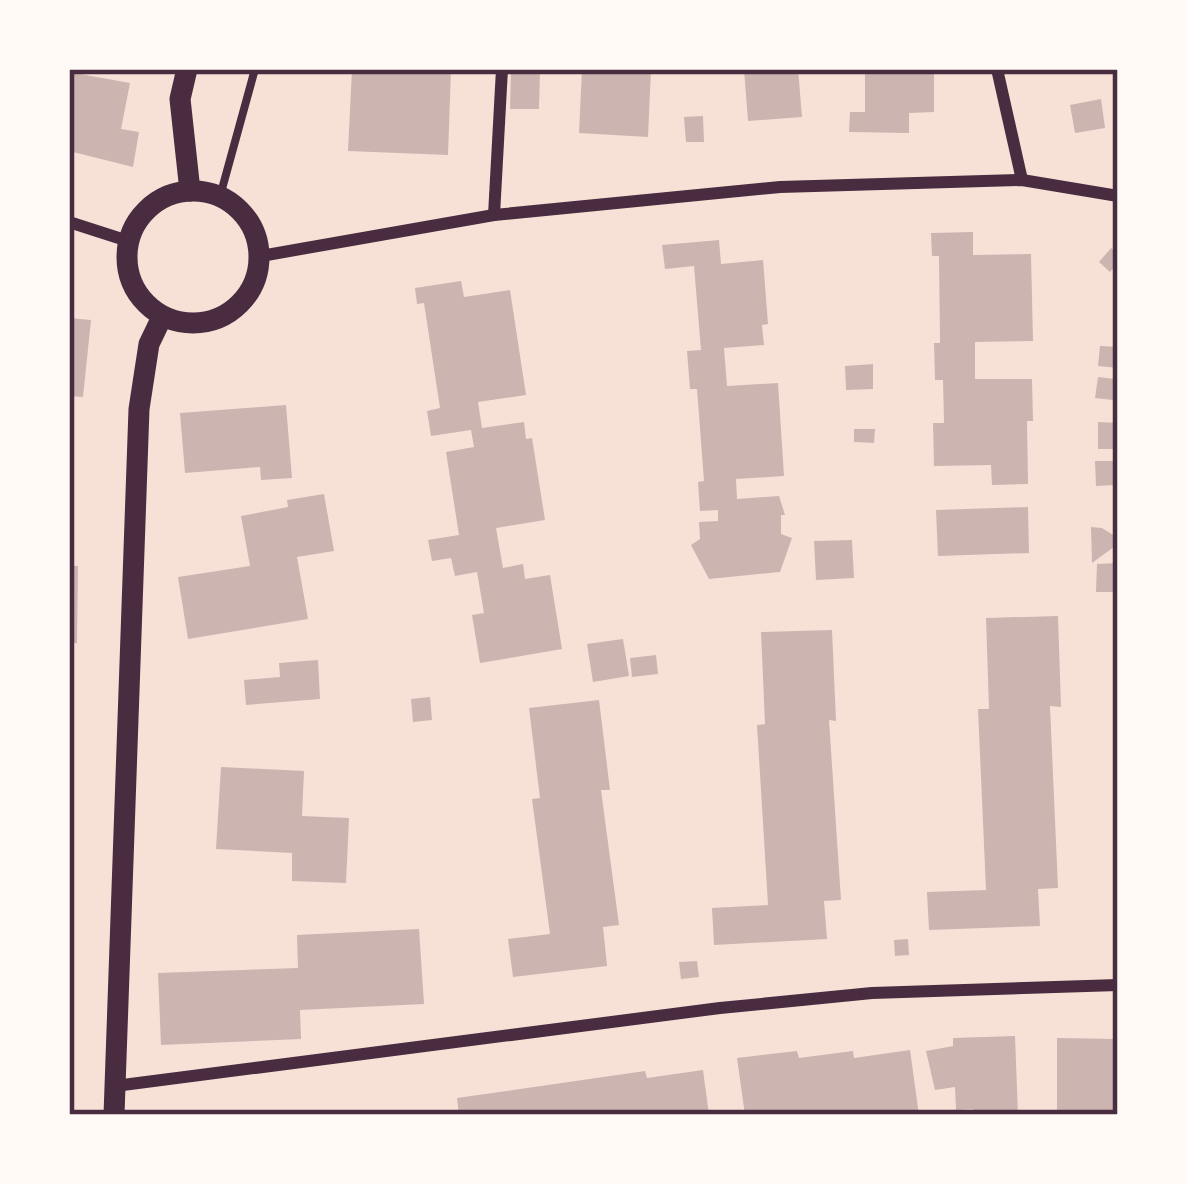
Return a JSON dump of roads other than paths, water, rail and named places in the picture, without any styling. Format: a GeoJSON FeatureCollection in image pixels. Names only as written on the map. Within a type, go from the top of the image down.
{"type":"FeatureCollection","features":[{"type":"Feature","properties":{"kind":"street"},"geometry":{"type":"LineString","coordinates":[[187,69],[180,99],[190,191]]}},
{"type":"Feature","properties":{"kind":"street"},"geometry":{"type":"LineString","coordinates":[[494,215],[502,69]]}},
{"type":"Feature","properties":{"kind":"street"},"geometry":{"type":"LineString","coordinates":[[998,69],[1022,180]]}},
{"type":"Feature","properties":{"kind":"street"},"geometry":{"type":"LineString","coordinates":[[261,256],[494,215],[780,187],[1022,180],[1118,196]]}},
{"type":"Feature","properties":{"kind":"street"},"geometry":{"type":"LineString","coordinates":[[190,191],[220,196],[243,214],[257,236],[261,256],[256,285],[232,311],[196,325],[162,317],[139,296],[128,268],[128,241],[149,207],[190,191]]}},
{"type":"Feature","properties":{"kind":"street"},"geometry":{"type":"LineString","coordinates":[[69,222],[128,241]]}},
{"type":"Feature","properties":{"kind":"street"},"geometry":{"type":"LineString","coordinates":[[114,1115],[140,410],[148,344],[162,317]]}},
{"type":"Feature","properties":{"kind":"street"},"geometry":{"type":"LineString","coordinates":[[115,1086],[829,997],[1118,985]]}}]}
